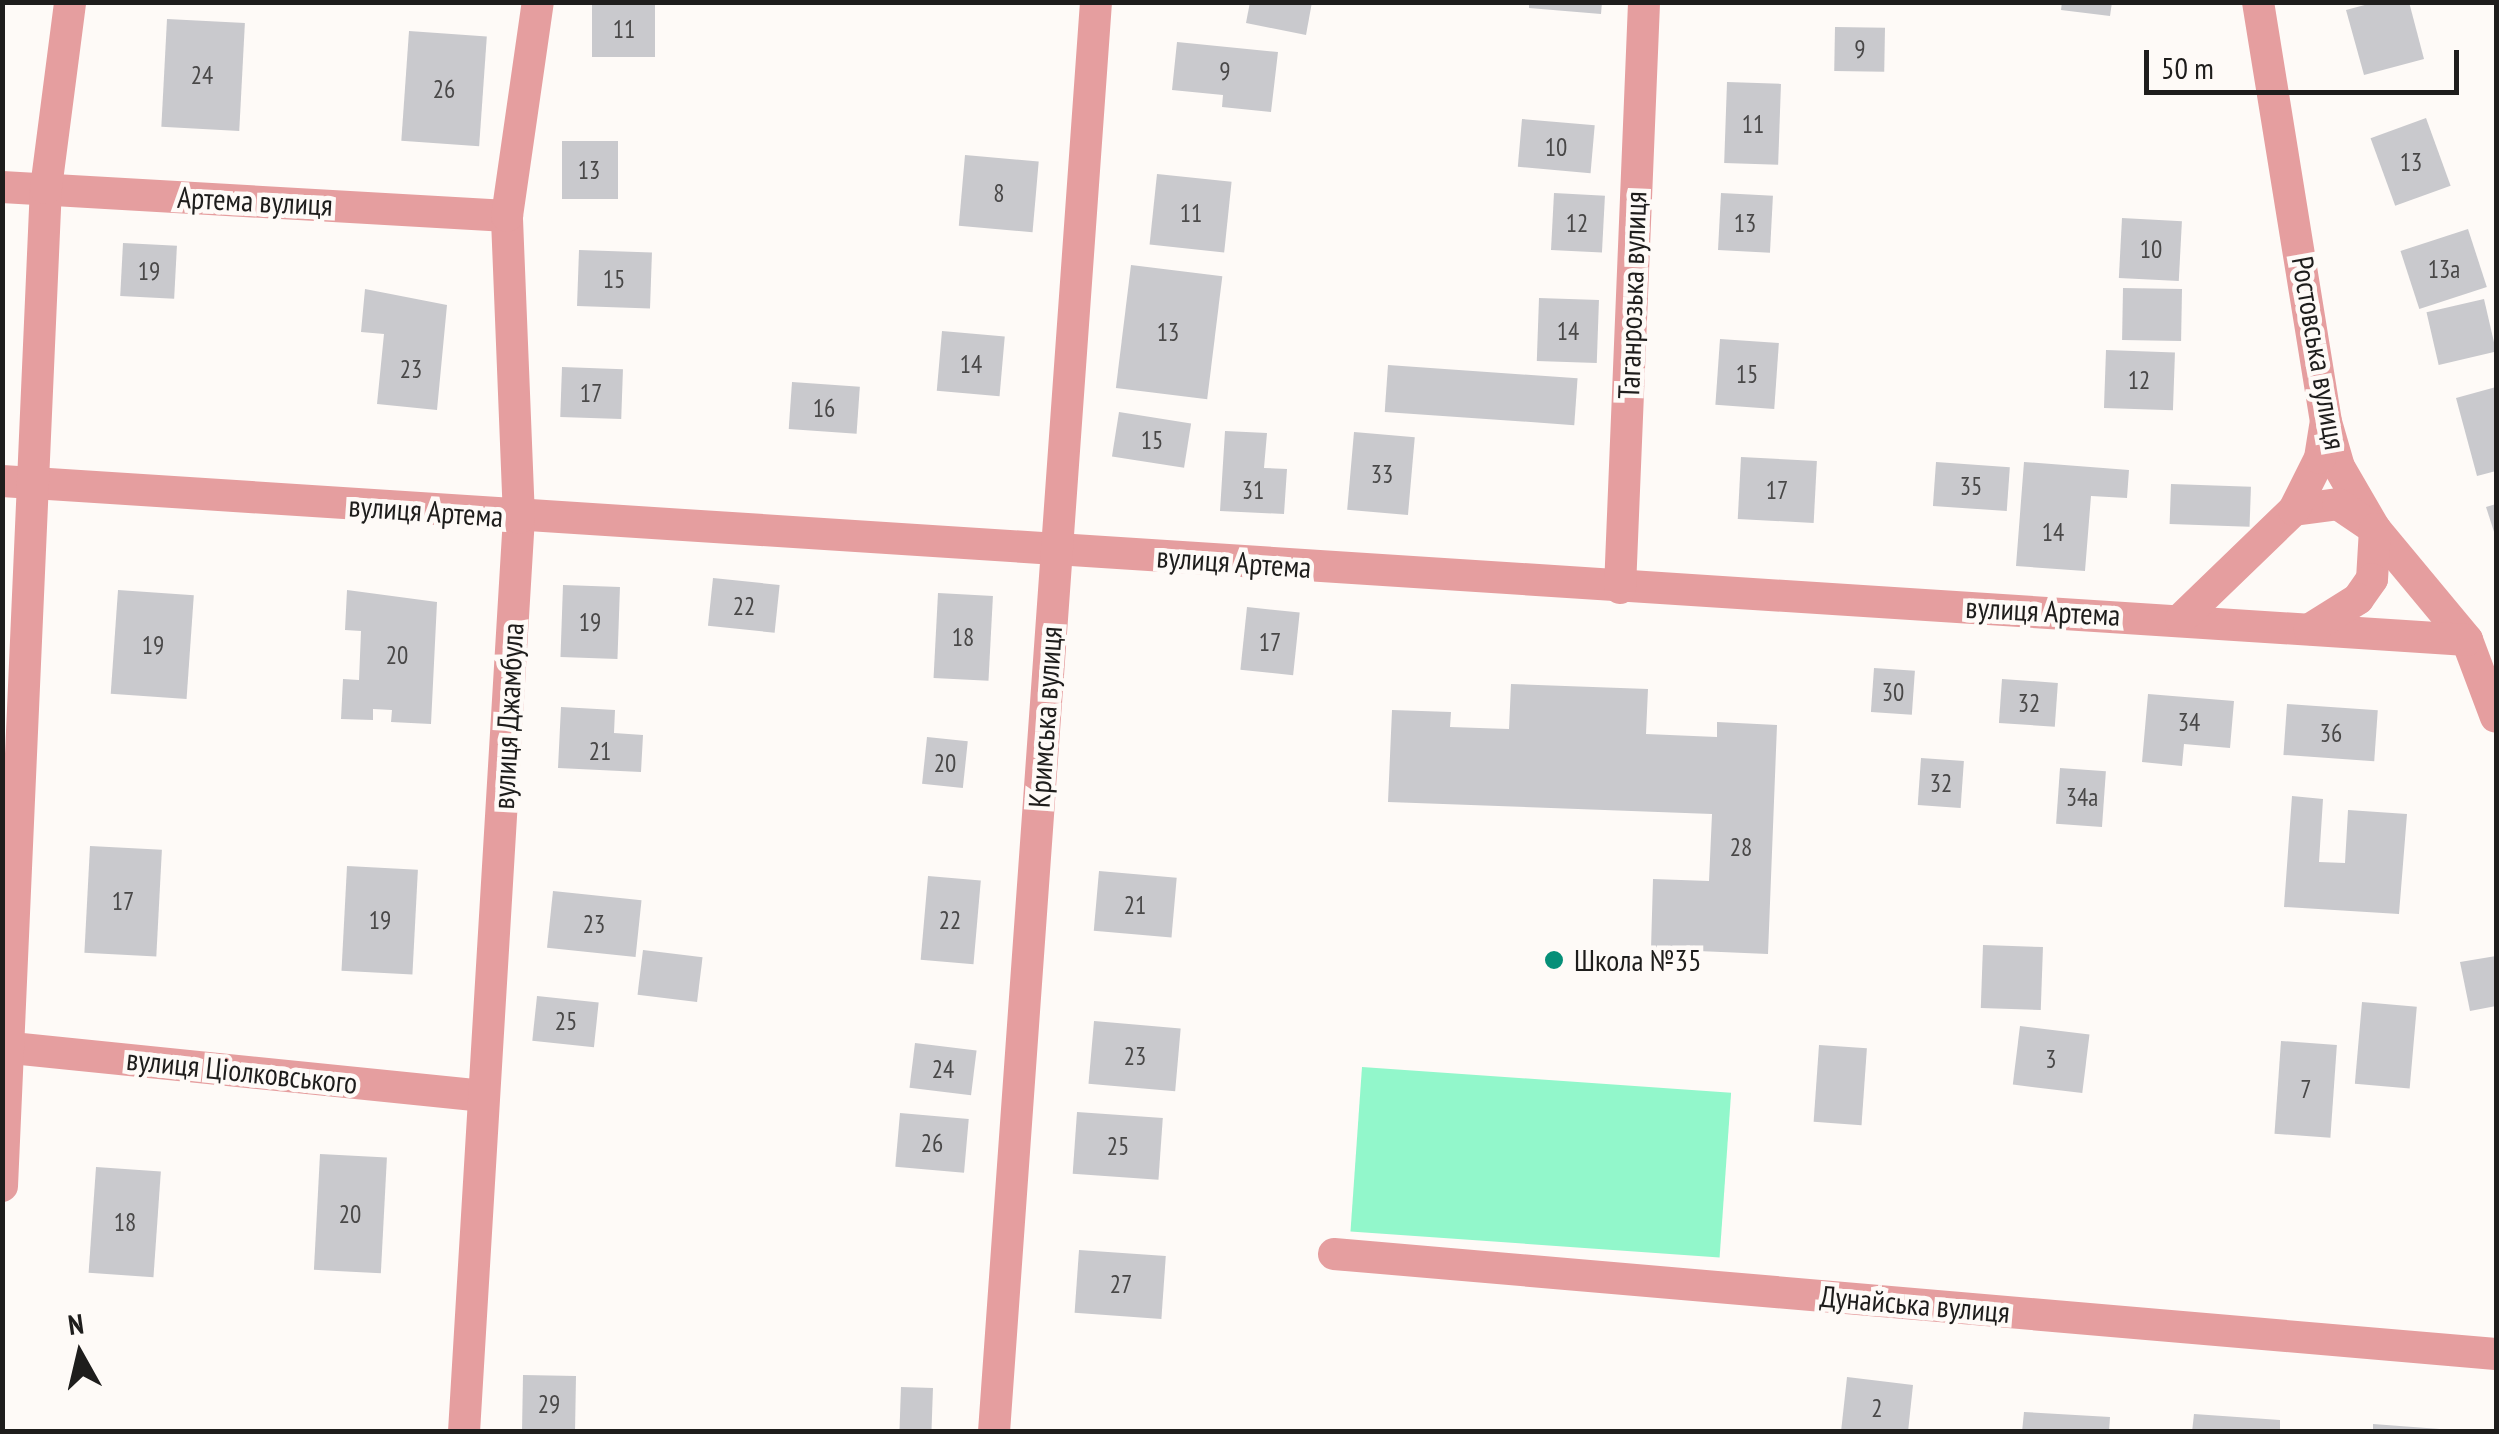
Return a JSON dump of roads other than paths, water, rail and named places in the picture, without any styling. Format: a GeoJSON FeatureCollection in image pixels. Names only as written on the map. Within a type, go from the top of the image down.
{"type":"FeatureCollection","features":[{"type":"Feature","properties":{"kind":"street"},"geometry":{"type":"LineString","coordinates":[[2,1186],[16,481],[46,188],[70,2]]}},
{"type":"Feature","properties":{"kind":"street","name":"вулиця Джамбула"},"geometry":{"type":"LineString","coordinates":[[464,1432],[520,518],[507,216],[538,2]]}},
{"type":"Feature","properties":{"kind":"street","name":"Кримська вулиця"},"geometry":{"type":"LineString","coordinates":[[994,1432],[1096,2]]}},
{"type":"Feature","properties":{"kind":"street","name":"Таганрозька вулиця"},"geometry":{"type":"LineString","coordinates":[[1620,588],[1644,2]]}},
{"type":"Feature","properties":{"kind":"street","name":"Ростовська вулиця"},"geometry":{"type":"LineString","coordinates":[[2258,2],[2326,422],[2339,466],[2374,530],[2466,640],[2490,677],[2496,718]]}},
{"type":"Feature","properties":{"kind":"street","name":"Артема вулиця"},"geometry":{"type":"LineString","coordinates":[[2,186],[507,216]]}},
{"type":"Feature","properties":{"kind":"street"},"geometry":{"type":"LineString","coordinates":[[2181,619],[2294,510],[2320,458],[2326,422]]}},
{"type":"Feature","properties":{"kind":"street","name":"вулиця Артема"},"geometry":{"type":"LineString","coordinates":[[16,481],[520,518],[1620,588],[2181,619],[2466,640]]}},
{"type":"Feature","properties":{"kind":"street"},"geometry":{"type":"LineString","coordinates":[[2294,510],[2338,504],[2374,530],[2372,580],[2358,599],[2310,629]]}},
{"type":"Feature","properties":{"kind":"street","name":"вулиця Ціолковського"},"geometry":{"type":"LineString","coordinates":[[6,1047],[482,1096]]}},
{"type":"Feature","properties":{"kind":"street","name":"Дунайська вулиця"},"geometry":{"type":"LineString","coordinates":[[1334,1254],[2496,1354]]}},
{"type":"Feature","properties":{"kind":"place","name":"Школа №35"},"geometry":{"type":"Point","coordinates":[1554,960]}}]}
